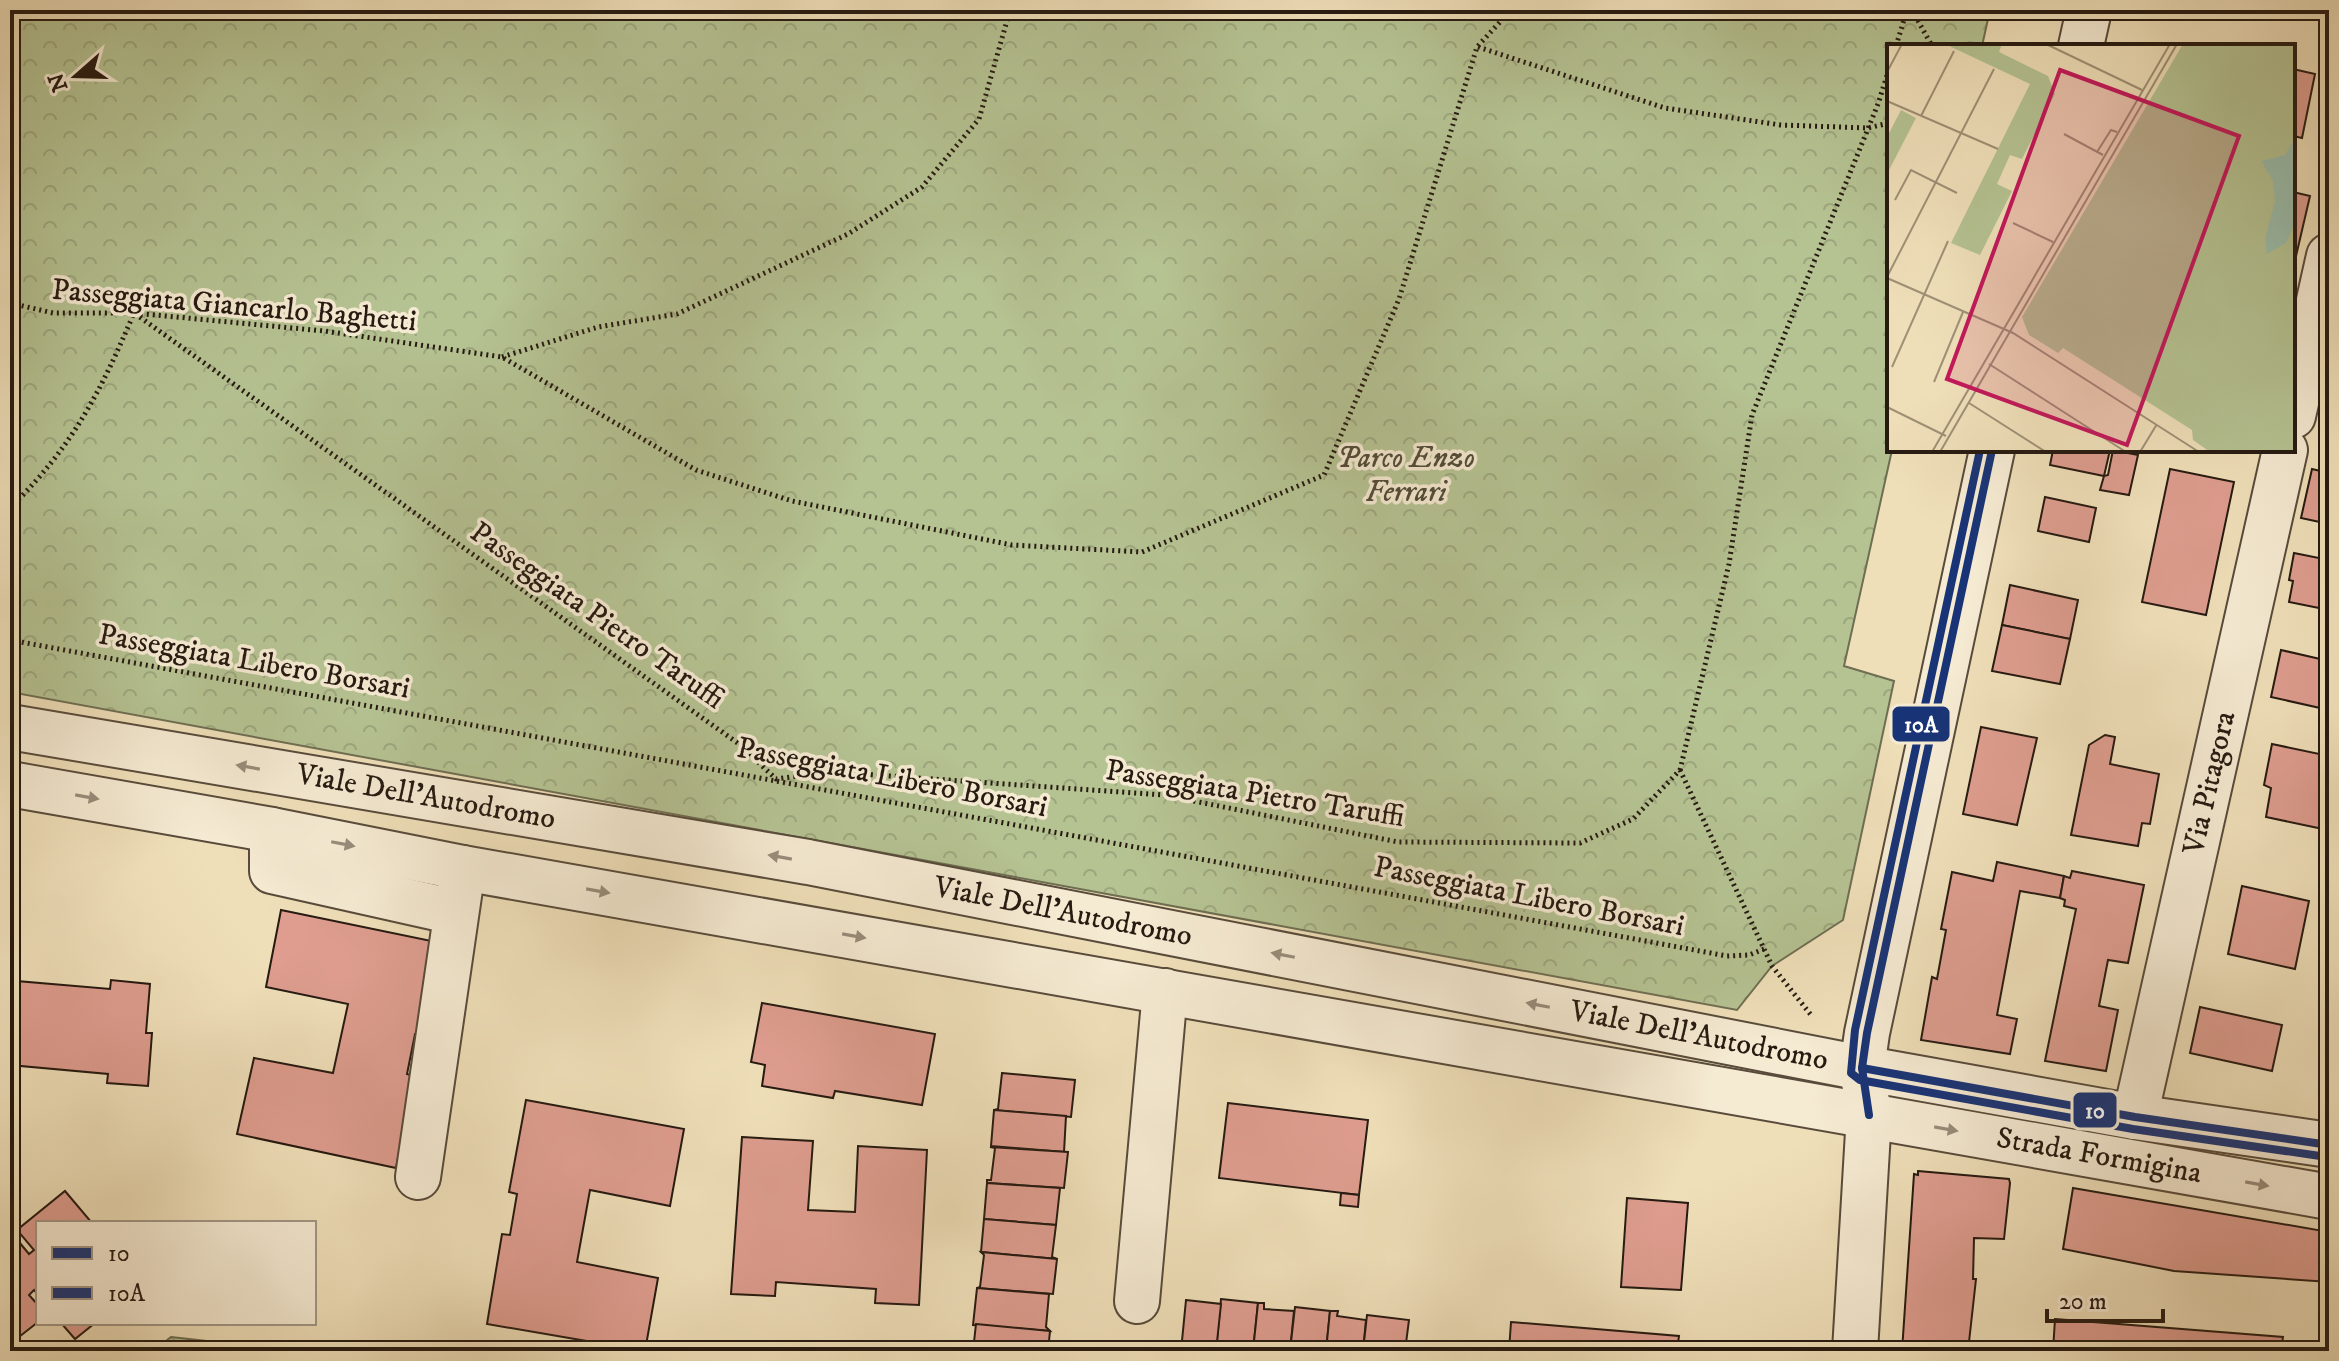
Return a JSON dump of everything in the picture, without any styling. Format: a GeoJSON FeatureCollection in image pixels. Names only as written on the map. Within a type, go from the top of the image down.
{"type":"FeatureCollection","features":[{"type":"Feature","properties":{"kind":"street"},"geometry":{"type":"LineString","coordinates":[[2081,44],[2089,10]]}},
{"type":"Feature","properties":{"kind":"street"},"geometry":{"type":"LineString","coordinates":[[2295,407],[2329,256]]}},
{"type":"Feature","properties":{"kind":"street"},"geometry":{"type":"LineString","coordinates":[[1862,1068],[1932,721],[1992,452]]}},
{"type":"Feature","properties":{"kind":"street","name":"Via Pitagora"},"geometry":{"type":"LineString","coordinates":[[2135,1117],[2285,452]]}},
{"type":"Feature","properties":{"kind":"street","name":"Viale Dell'Autodromo"},"geometry":{"type":"LineString","coordinates":[[10,727],[808,862],[1862,1068],[1869,1115],[463,868],[272,830],[10,784]]}},
{"type":"Feature","properties":{"kind":"street"},"geometry":{"type":"LineString","coordinates":[[272,830],[272,871],[455,912]]}},
{"type":"Feature","properties":{"kind":"street"},"geometry":{"type":"LineString","coordinates":[[418,1177],[463,868]]}},
{"type":"Feature","properties":{"kind":"street"},"geometry":{"type":"LineString","coordinates":[[1137,1301],[1165,991]]}},
{"type":"Feature","properties":{"kind":"street","name":"Strada Formigina"},"geometry":{"type":"LineString","coordinates":[[1862,1068],[2135,1117],[2329,1145]]}},
{"type":"Feature","properties":{"kind":"street"},"geometry":{"type":"LineString","coordinates":[[1855,1351],[1869,1115]]}},
{"type":"Feature","properties":{"kind":"street","name":"Strada Formigina"},"geometry":{"type":"LineString","coordinates":[[1869,1115],[2329,1197]]}},
{"type":"Feature","properties":{"kind":"path"},"geometry":{"type":"LineString","coordinates":[[502,357],[598,327],[677,314],[848,234],[922,187],[979,119],[1010,10]]}},
{"type":"Feature","properties":{"kind":"path"},"geometry":{"type":"LineString","coordinates":[[502,357],[696,470],[792,501],[1012,545],[1142,552],[1324,475],[1399,299],[1477,47],[1511,10]]}},
{"type":"Feature","properties":{"kind":"path"},"geometry":{"type":"LineString","coordinates":[[1897,44],[1910,10]]}},
{"type":"Feature","properties":{"kind":"path"},"geometry":{"type":"LineString","coordinates":[[1910,10],[1931,44]]}},
{"type":"Feature","properties":{"kind":"path"},"geometry":{"type":"LineString","coordinates":[[1477,47],[1665,108],[1781,125],[1868,128],[1887,123]]}},
{"type":"Feature","properties":{"kind":"path"},"geometry":{"type":"LineString","coordinates":[[1804,1024],[1816,1021],[1772,966],[1680,770],[1729,564],[1752,415],[1887,75]]}},
{"type":"Feature","properties":{"kind":"path","name":"Passeggiata Giancarlo Baghetti"},"geometry":{"type":"LineString","coordinates":[[10,303],[53,313],[134,313],[324,331],[502,357]]}},
{"type":"Feature","properties":{"kind":"path"},"geometry":{"type":"LineString","coordinates":[[10,508],[59,456],[88,413],[134,313]]}},
{"type":"Feature","properties":{"kind":"path","name":"Passeggiata Pietro Taruffi"},"geometry":{"type":"LineString","coordinates":[[134,313],[739,744],[776,779],[832,772],[1164,795],[1398,842],[1580,843],[1633,819],[1680,770]]}},
{"type":"Feature","properties":{"kind":"path","name":"Passeggiata Libero Borsari"},"geometry":{"type":"LineString","coordinates":[[10,640],[1727,956],[1749,955],[1764,949]]}},
{"type":"Feature","properties":{"kind":"green space","name":"Parco Enzo Ferrari"},"geometry":{"type":"Polygon","coordinates":[[[10,10],[1990,10],[1982,44],[1887,44],[1887,452],[1892,452],[1844,666],[1894,681],[1843,920],[1772,966],[1737,1010],[10,692],[10,10]]]}},
{"type":"Feature","properties":{"kind":"green space"},"geometry":{"type":"Polygon","coordinates":[[[171,1337],[297,1351],[153,1351],[171,1337]]]}},
{"type":"Feature","properties":{"kind":"building"},"geometry":{"type":"Polygon","coordinates":[[[2295,69],[2315,74],[2302,138],[2295,136],[2295,69]]]}},
{"type":"Feature","properties":{"kind":"building"},"geometry":{"type":"Polygon","coordinates":[[[2295,192],[2310,196],[2295,260],[2295,192]]]}},
{"type":"Feature","properties":{"kind":"building"},"geometry":{"type":"Polygon","coordinates":[[[2053,452],[2110,452],[2104,476],[2050,465],[2053,452]]]}},
{"type":"Feature","properties":{"kind":"building"},"geometry":{"type":"Polygon","coordinates":[[[2113,452],[2138,455],[2129,495],[2100,490],[2104,476],[2108,475],[2113,452]]]}},
{"type":"Feature","properties":{"kind":"building"},"geometry":{"type":"Polygon","coordinates":[[[2170,469],[2234,482],[2206,615],[2142,602],[2170,469]]]}},
{"type":"Feature","properties":{"kind":"building"},"geometry":{"type":"Polygon","coordinates":[[[2312,469],[2329,473],[2329,524],[2301,518],[2312,469]]]}},
{"type":"Feature","properties":{"kind":"building"},"geometry":{"type":"Polygon","coordinates":[[[2045,497],[2096,508],[2089,542],[2038,531],[2045,497]]]}},
{"type":"Feature","properties":{"kind":"building"},"geometry":{"type":"Polygon","coordinates":[[[2294,553],[2329,560],[2329,610],[2289,602],[2294,553]]]}},
{"type":"Feature","properties":{"kind":"building"},"geometry":{"type":"Polygon","coordinates":[[[2010,585],[2078,600],[2070,639],[2002,625],[2010,585]]]}},
{"type":"Feature","properties":{"kind":"building"},"geometry":{"type":"Polygon","coordinates":[[[2002,625],[2070,639],[2060,684],[1992,671],[2002,625]]]}},
{"type":"Feature","properties":{"kind":"building"},"geometry":{"type":"Polygon","coordinates":[[[2281,650],[2329,661],[2329,710],[2271,697],[2281,650]]]}},
{"type":"Feature","properties":{"kind":"building"},"geometry":{"type":"Polygon","coordinates":[[[1981,727],[2037,738],[2017,825],[1963,814],[1981,727]]]}},
{"type":"Feature","properties":{"kind":"building"},"geometry":{"type":"Polygon","coordinates":[[[2105,735],[2115,737],[2110,764],[2159,774],[2150,824],[2142,823],[2138,846],[2071,835],[2089,745],[2105,735]]]}},
{"type":"Feature","properties":{"kind":"building"},"geometry":{"type":"Polygon","coordinates":[[[2272,744],[2329,756],[2329,803],[2323,829],[2266,817],[2271,788],[2264,785],[2272,744]]]}},
{"type":"Feature","properties":{"kind":"building"},"geometry":{"type":"Polygon","coordinates":[[[1997,862],[2064,876],[2060,898],[2020,891],[1997,1015],[2017,1019],[2010,1054],[1921,1040],[1932,977],[1937,979],[1946,930],[1941,929],[1952,872],[1993,881],[1997,862]]]}},
{"type":"Feature","properties":{"kind":"building"},"geometry":{"type":"Polygon","coordinates":[[[2072,871],[2144,885],[2128,963],[2108,960],[2099,1006],[2118,1010],[2106,1071],[2045,1061],[2076,909],[2064,906],[2065,900],[2060,898],[2064,876],[2070,878],[2072,871]]]}},
{"type":"Feature","properties":{"kind":"building"},"geometry":{"type":"Polygon","coordinates":[[[2242,886],[2309,901],[2295,969],[2228,954],[2242,886]]]}},
{"type":"Feature","properties":{"kind":"building"},"geometry":{"type":"Polygon","coordinates":[[[281,910],[441,943],[422,1035],[415,1034],[407,1074],[414,1076],[396,1168],[237,1134],[254,1058],[333,1073],[348,1004],[266,987],[281,910]]]}},
{"type":"Feature","properties":{"kind":"building"},"geometry":{"type":"Polygon","coordinates":[[[10,971],[18,971],[17,981],[110,989],[111,980],[150,984],[146,1033],[152,1033],[148,1086],[107,1083],[108,1074],[10,1065],[10,971]]]}},
{"type":"Feature","properties":{"kind":"building"},"geometry":{"type":"Polygon","coordinates":[[[762,1003],[935,1034],[922,1105],[835,1091],[833,1098],[762,1086],[765,1065],[751,1062],[762,1003]]]}},
{"type":"Feature","properties":{"kind":"building"},"geometry":{"type":"Polygon","coordinates":[[[2200,1007],[2282,1025],[2272,1071],[2190,1053],[2200,1007]]]}},
{"type":"Feature","properties":{"kind":"building"},"geometry":{"type":"Polygon","coordinates":[[[1002,1073],[1075,1080],[1071,1117],[994,1110],[998,1109],[1002,1073]]]}},
{"type":"Feature","properties":{"kind":"building"},"geometry":{"type":"Polygon","coordinates":[[[526,1100],[684,1129],[670,1206],[590,1190],[577,1262],[658,1278],[645,1351],[487,1324],[502,1234],[510,1235],[517,1194],[509,1192],[526,1100]]]}},
{"type":"Feature","properties":{"kind":"building"},"geometry":{"type":"Polygon","coordinates":[[[1228,1103],[1368,1120],[1359,1195],[1219,1178],[1228,1103]]]}},
{"type":"Feature","properties":{"kind":"building"},"geometry":{"type":"Polygon","coordinates":[[[994,1110],[1066,1116],[1064,1152],[991,1146],[994,1110]]]}},
{"type":"Feature","properties":{"kind":"building"},"geometry":{"type":"Polygon","coordinates":[[[742,1137],[813,1141],[808,1210],[855,1212],[858,1146],[927,1150],[919,1305],[875,1303],[876,1289],[776,1282],[775,1296],[731,1294],[742,1137]]]}},
{"type":"Feature","properties":{"kind":"building"},"geometry":{"type":"Polygon","coordinates":[[[990,1147],[1068,1152],[1064,1188],[987,1183],[991,1180],[995,1148],[990,1147]]]}},
{"type":"Feature","properties":{"kind":"building"},"geometry":{"type":"Polygon","coordinates":[[[1918,1171],[2009,1179],[2004,1239],[1974,1238],[1973,1279],[1976,1279],[1968,1351],[1902,1351],[1914,1174],[1918,1175],[1918,1171]]]}},
{"type":"Feature","properties":{"kind":"building"},"geometry":{"type":"Polygon","coordinates":[[[987,1183],[1060,1188],[1056,1225],[984,1219],[987,1183]]]}},
{"type":"Feature","properties":{"kind":"building"},"geometry":{"type":"Polygon","coordinates":[[[2073,1188],[2329,1232],[2329,1282],[2174,1271],[2063,1249],[2073,1188]]]}},
{"type":"Feature","properties":{"kind":"building"},"geometry":{"type":"Polygon","coordinates":[[[65,1191],[90,1221],[36,1221],[36,1292],[34,1290],[29,1295],[36,1303],[36,1324],[10,1344],[10,1231],[29,1254],[34,1250],[17,1230],[65,1191]]]}},
{"type":"Feature","properties":{"kind":"building"},"geometry":{"type":"Polygon","coordinates":[[[1341,1193],[1359,1195],[1358,1207],[1340,1205],[1341,1193]]]}},
{"type":"Feature","properties":{"kind":"building"},"geometry":{"type":"Polygon","coordinates":[[[1627,1198],[1688,1203],[1681,1290],[1621,1287],[1627,1198]]]}},
{"type":"Feature","properties":{"kind":"building"},"geometry":{"type":"Polygon","coordinates":[[[984,1219],[1056,1225],[1052,1257],[1057,1259],[981,1252],[984,1219]]]}},
{"type":"Feature","properties":{"kind":"building"},"geometry":{"type":"Polygon","coordinates":[[[981,1252],[1057,1259],[1053,1294],[977,1288],[980,1287],[984,1255],[981,1252]]]}},
{"type":"Feature","properties":{"kind":"building"},"geometry":{"type":"Polygon","coordinates":[[[977,1288],[1049,1294],[1046,1327],[1050,1331],[973,1325],[977,1288]]]}},
{"type":"Feature","properties":{"kind":"building"},"geometry":{"type":"Polygon","coordinates":[[[1221,1299],[1258,1303],[1253,1351],[1216,1351],[1221,1299]]]}},
{"type":"Feature","properties":{"kind":"building"},"geometry":{"type":"Polygon","coordinates":[[[1186,1300],[1221,1304],[1216,1351],[1181,1351],[1186,1300]]]}},
{"type":"Feature","properties":{"kind":"building"},"geometry":{"type":"Polygon","coordinates":[[[1258,1303],[1264,1303],[1264,1309],[1294,1311],[1290,1351],[1253,1351],[1258,1303]]]}},
{"type":"Feature","properties":{"kind":"building"},"geometry":{"type":"Polygon","coordinates":[[[1295,1307],[1330,1311],[1326,1351],[1290,1351],[1295,1307]]]}},
{"type":"Feature","properties":{"kind":"building"},"geometry":{"type":"Polygon","coordinates":[[[1330,1311],[1338,1311],[1337,1316],[1366,1320],[1363,1351],[1326,1351],[1330,1311]]]}},
{"type":"Feature","properties":{"kind":"building"},"geometry":{"type":"Polygon","coordinates":[[[1367,1315],[1409,1320],[1405,1351],[1363,1351],[1367,1315]]]}},
{"type":"Feature","properties":{"kind":"building"},"geometry":{"type":"Polygon","coordinates":[[[2055,1319],[2283,1337],[2281,1351],[2053,1351],[2055,1319]]]}},
{"type":"Feature","properties":{"kind":"building"},"geometry":{"type":"Polygon","coordinates":[[[1511,1322],[1679,1336],[1677,1351],[1509,1351],[1511,1322]]]}},
{"type":"Feature","properties":{"kind":"building"},"geometry":{"type":"Polygon","coordinates":[[[976,1324],[1050,1331],[1048,1351],[973,1351],[976,1324]]]}},
{"type":"Feature","properties":{"kind":"building"},"geometry":{"type":"Polygon","coordinates":[[[63,1325],[92,1325],[75,1339],[63,1325]]]}},
{"type":"Feature","properties":{"kind":"transit line","name":"10A"},"geometry":{"type":"LineString","coordinates":[[1980,452],[1855,1030],[1851,1073],[1860,1080],[2133,1129],[2327,1157]]}},
{"type":"Feature","properties":{"kind":"transit line","name":"10"},"geometry":{"type":"LineString","coordinates":[[1869,1115],[1862,1068],[1867,1033],[1992,452]]}},
{"type":"Feature","properties":{"kind":"transit line","name":"10"},"geometry":{"type":"LineString","coordinates":[[1862,1068],[2135,1117],[2329,1145]]}}]}
